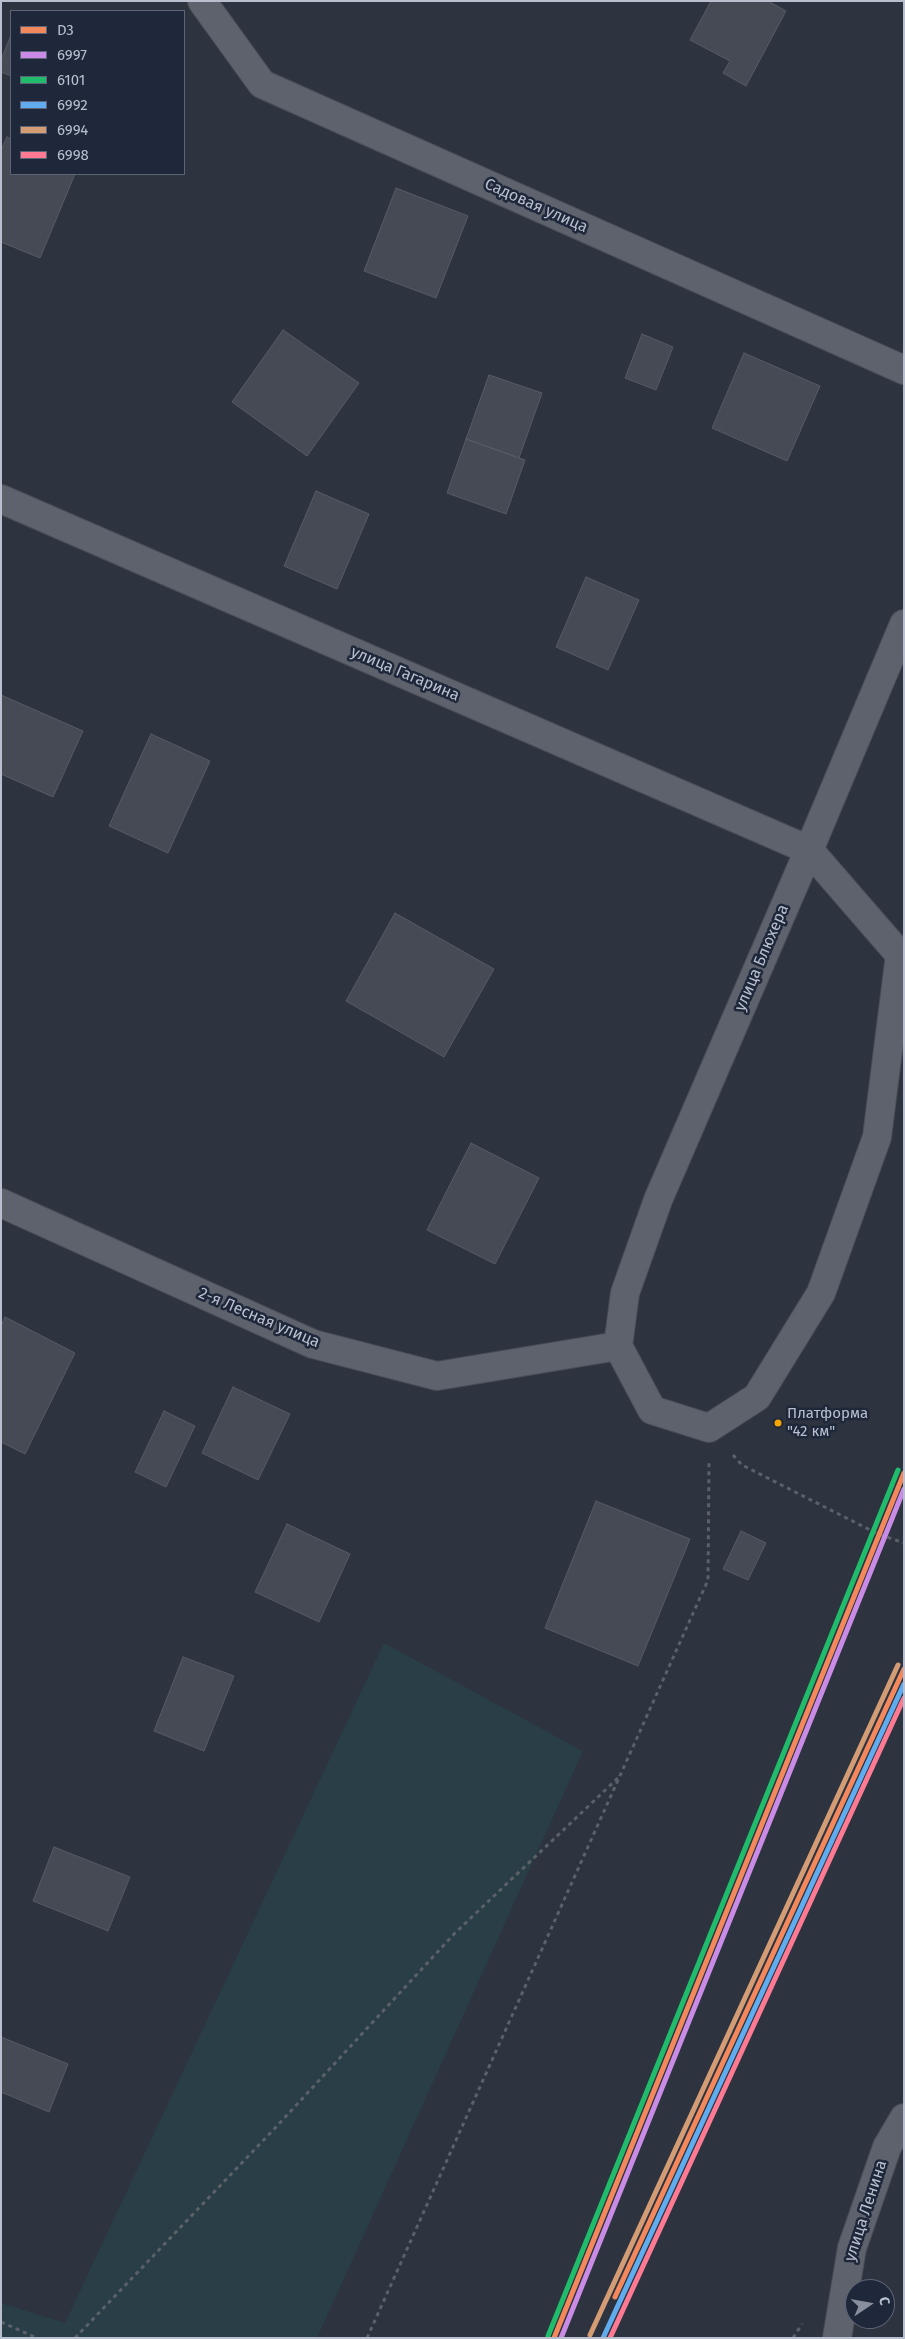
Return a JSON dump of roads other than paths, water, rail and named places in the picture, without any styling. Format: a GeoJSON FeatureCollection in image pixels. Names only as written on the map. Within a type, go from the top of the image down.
{"type":"FeatureCollection","features":[{"type":"Feature","properties":{"kind":"street","name":"Садовая улица"},"geometry":{"type":"LineString","coordinates":[[202,1],[262,84],[904,370]]}},
{"type":"Feature","properties":{"kind":"street","name":"улица Гагарина"},"geometry":{"type":"LineString","coordinates":[[1,499],[809,850]]}},
{"type":"Feature","properties":{"kind":"street","name":"улица Блюхера"},"geometry":{"type":"LineString","coordinates":[[618,1346],[625,1293],[658,1200],[904,624]]}},
{"type":"Feature","properties":{"kind":"street"},"geometry":{"type":"LineString","coordinates":[[618,1346],[652,1410],[709,1428],[757,1397],[821,1293],[878,1137],[900,955],[809,850]]}},
{"type":"Feature","properties":{"kind":"street","name":"2-я Лесная улица"},"geometry":{"type":"LineString","coordinates":[[1,1203],[313,1344],[437,1376],[618,1346]]}},
{"type":"Feature","properties":{"kind":"street","name":"улица Ленина"},"geometry":{"type":"LineString","coordinates":[[836,2338],[852,2248],[887,2147],[904,2118]]}},
{"type":"Feature","properties":{"kind":"place","name":"Платформа \"42 км\""},"geometry":{"type":"Point","coordinates":[778,1423]}}]}
